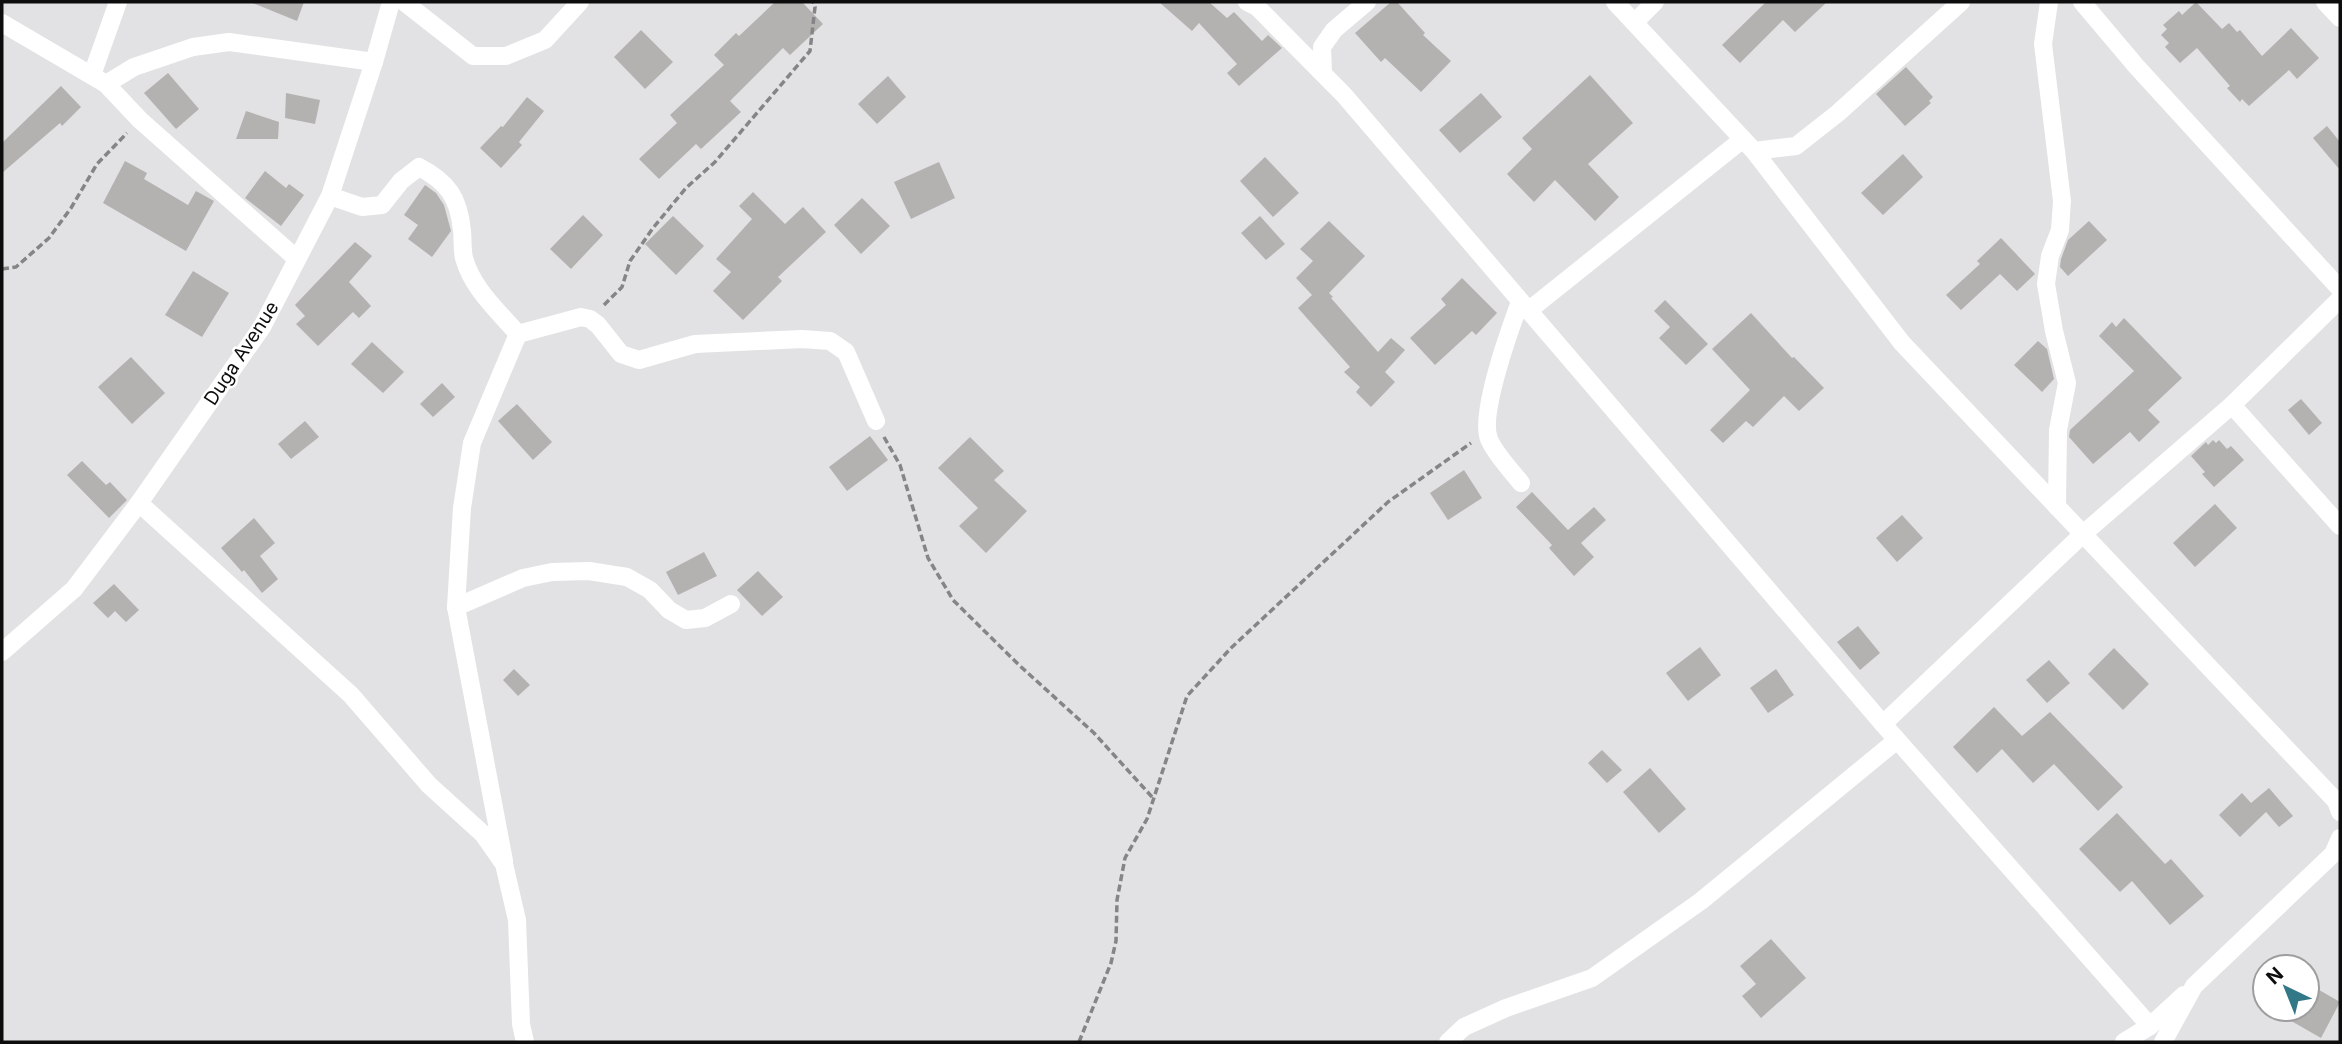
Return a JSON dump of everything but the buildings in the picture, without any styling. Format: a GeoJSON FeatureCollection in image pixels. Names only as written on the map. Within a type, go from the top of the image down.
{"type":"FeatureCollection","features":[{"type":"Feature","properties":{"kind":"street"},"geometry":{"type":"LineString","coordinates":[[99,80],[118,2]]}},
{"type":"Feature","properties":{"kind":"street","name":"Duga Avenue"},"geometry":{"type":"LineString","coordinates":[[2,652],[74,589],[139,503],[262,327],[330,195],[391,2]]}},
{"type":"Feature","properties":{"kind":"street"},"geometry":{"type":"LineString","coordinates":[[404,2],[473,56],[506,56],[545,40],[580,2]]}},
{"type":"Feature","properties":{"kind":"street"},"geometry":{"type":"LineString","coordinates":[[1247,2],[1257,7],[1344,95],[1883,724],[2150,1026]]}},
{"type":"Feature","properties":{"kind":"street"},"geometry":{"type":"LineString","coordinates":[[1323,74],[1322,47],[1334,30],[1367,2]]}},
{"type":"Feature","properties":{"kind":"street"},"geometry":{"type":"LineString","coordinates":[[1615,2],[1636,21],[1749,145],[1902,343],[2336,801],[2340,812]]}},
{"type":"Feature","properties":{"kind":"street"},"geometry":{"type":"LineString","coordinates":[[1636,21],[1655,2]]}},
{"type":"Feature","properties":{"kind":"street"},"geometry":{"type":"LineString","coordinates":[[1521,483],[1490,440],[1486,424],[1505,346],[1524,307],[1749,145],[1796,146],[1838,113],[1961,2]]}},
{"type":"Feature","properties":{"kind":"street"},"geometry":{"type":"LineString","coordinates":[[2049,2],[2043,44],[2062,201],[2060,230],[2050,256],[2046,284],[2067,383],[2058,430],[2057,506]]}},
{"type":"Feature","properties":{"kind":"street"},"geometry":{"type":"LineString","coordinates":[[2082,2],[2136,66],[2340,289]]}},
{"type":"Feature","properties":{"kind":"street"},"geometry":{"type":"LineString","coordinates":[[2325,2],[2340,18]]}},
{"type":"Feature","properties":{"kind":"street"},"geometry":{"type":"LineString","coordinates":[[2,23],[99,80],[140,120],[297,259]]}},
{"type":"Feature","properties":{"kind":"street"},"geometry":{"type":"LineString","coordinates":[[99,80],[193,47],[229,42],[374,62]]}},
{"type":"Feature","properties":{"kind":"street"},"geometry":{"type":"LineString","coordinates":[[330,195],[362,207],[382,205],[401,181],[419,167],[435,176],[456,197],[464,258],[477,286],[517,334]]}},
{"type":"Feature","properties":{"kind":"street"},"geometry":{"type":"LineString","coordinates":[[1883,724],[2083,534],[2232,405],[2340,299]]}},
{"type":"Feature","properties":{"kind":"street"},"geometry":{"type":"LineString","coordinates":[[517,334],[581,317],[590,319],[621,354],[639,360],[695,344],[802,339],[830,341],[846,352],[876,421]]}},
{"type":"Feature","properties":{"kind":"street"},"geometry":{"type":"LineString","coordinates":[[517,334],[472,443],[462,508],[456,607],[517,920],[521,1024],[525,1042]]}},
{"type":"Feature","properties":{"kind":"street"},"geometry":{"type":"LineString","coordinates":[[2232,405],[2340,526]]}},
{"type":"Feature","properties":{"kind":"street"},"geometry":{"type":"LineString","coordinates":[[139,503],[351,695],[429,785],[483,834],[504,864]]}},
{"type":"Feature","properties":{"kind":"street"},"geometry":{"type":"LineString","coordinates":[[456,607],[523,578],[552,572],[589,571],[627,577],[650,590],[669,610],[686,621],[705,618],[731,604]]}},
{"type":"Feature","properties":{"kind":"street"},"geometry":{"type":"LineString","coordinates":[[1448,1042],[1464,1027],[1592,978],[1702,901],[1897,740]]}},
{"type":"Feature","properties":{"kind":"street"},"geometry":{"type":"LineString","coordinates":[[2124,1042],[2150,1026],[2338,851]]}},
{"type":"Feature","properties":{"kind":"street"},"geometry":{"type":"LineString","coordinates":[[2163,1042],[2194,986]]}},
{"type":"Feature","properties":{"kind":"path"},"geometry":{"type":"LineString","coordinates":[[590,319],[622,287],[630,261],[685,188],[715,162],[810,51],[815,6],[813,2]]}},
{"type":"Feature","properties":{"kind":"path"},"geometry":{"type":"LineString","coordinates":[[2,269],[16,267],[49,239],[97,164],[140,120]]}},
{"type":"Feature","properties":{"kind":"path"},"geometry":{"type":"LineString","coordinates":[[876,421],[900,465],[928,558],[953,600],[1094,733],[1153,798]]}},
{"type":"Feature","properties":{"kind":"path"},"geometry":{"type":"LineString","coordinates":[[1079,1042],[1111,962],[1116,941],[1117,900],[1125,859],[1147,819],[1187,696],[1231,648],[1348,538],[1388,502],[1467,447],[1486,424]]}}]}
